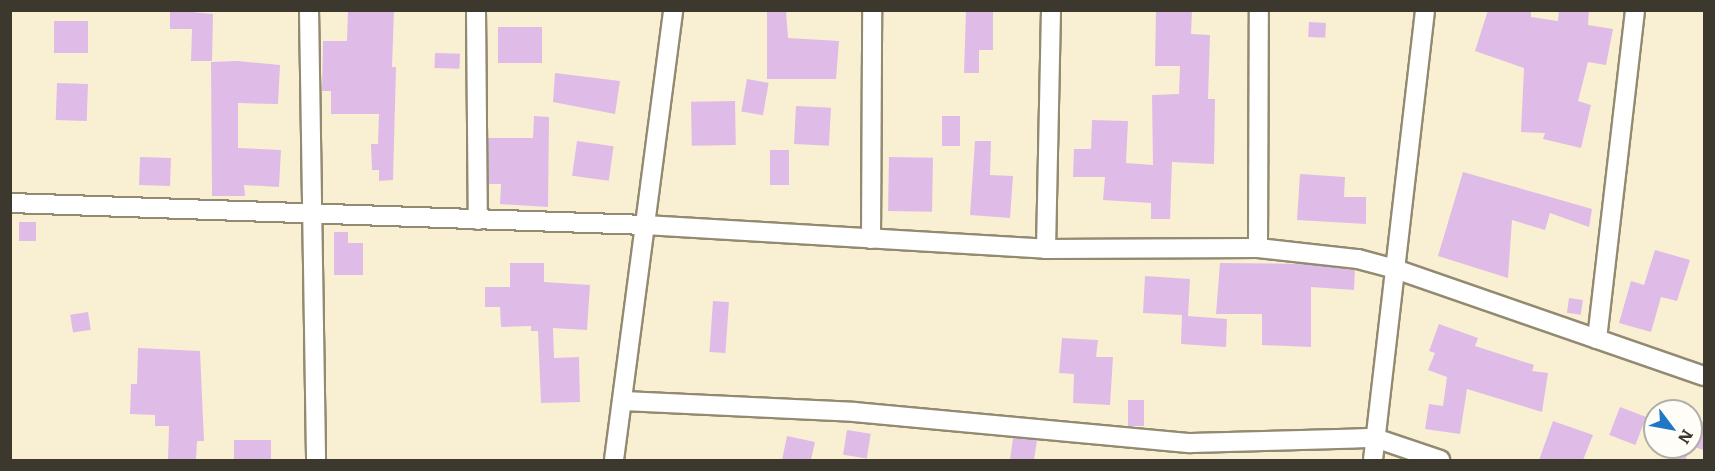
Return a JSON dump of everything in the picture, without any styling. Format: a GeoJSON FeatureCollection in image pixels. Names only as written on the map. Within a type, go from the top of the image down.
{"type":"FeatureCollection","features":[{"type":"Feature","properties":{"kind":"street"},"geometry":{"type":"LineString","coordinates":[[309,10],[316,460]]}},
{"type":"Feature","properties":{"kind":"street"},"geometry":{"type":"LineString","coordinates":[[476,10],[478,220]]}},
{"type":"Feature","properties":{"kind":"street"},"geometry":{"type":"LineString","coordinates":[[614,460],[673,10]]}},
{"type":"Feature","properties":{"kind":"street"},"geometry":{"type":"LineString","coordinates":[[871,239],[872,10]]}},
{"type":"Feature","properties":{"kind":"street"},"geometry":{"type":"LineString","coordinates":[[1046,249],[1051,10]]}},
{"type":"Feature","properties":{"kind":"street"},"geometry":{"type":"LineString","coordinates":[[1258,248],[1260,10]]}},
{"type":"Feature","properties":{"kind":"street"},"geometry":{"type":"LineString","coordinates":[[1372,460],[1425,10]]}},
{"type":"Feature","properties":{"kind":"street"},"geometry":{"type":"LineString","coordinates":[[1597,339],[1635,10]]}},
{"type":"Feature","properties":{"kind":"street"},"geometry":{"type":"LineString","coordinates":[[10,203],[645,225],[1046,249],[1258,248],[1358,259],[1395,269],[1704,376]]}},
{"type":"Feature","properties":{"kind":"street"},"geometry":{"type":"LineString","coordinates":[[622,401],[854,412],[1191,443],[1375,438],[1440,460]]}},
{"type":"Feature","properties":{"kind":"building"},"geometry":{"type":"Polygon","coordinates":[[[170,10],[213,14],[212,61],[191,61],[192,29],[170,29],[170,10]]]}},
{"type":"Feature","properties":{"kind":"building"},"geometry":{"type":"Polygon","coordinates":[[[348,10],[394,10],[392,67],[396,67],[393,180],[379,181],[379,170],[372,170],[371,144],[378,144],[379,114],[331,114],[331,91],[322,91],[323,41],[347,41],[348,10]]]}},
{"type":"Feature","properties":{"kind":"building"},"geometry":{"type":"Polygon","coordinates":[[[767,10],[786,10],[788,38],[839,41],[836,79],[767,79],[767,10]]]}},
{"type":"Feature","properties":{"kind":"building"},"geometry":{"type":"Polygon","coordinates":[[[966,10],[993,10],[993,50],[979,50],[979,73],[964,73],[966,10]]]}},
{"type":"Feature","properties":{"kind":"building"},"geometry":{"type":"Polygon","coordinates":[[[1156,10],[1192,10],[1191,34],[1210,35],[1208,99],[1215,99],[1214,164],[1172,162],[1170,219],[1151,219],[1151,203],[1103,200],[1105,177],[1073,177],[1074,149],[1091,149],[1092,120],[1128,121],[1126,163],[1153,165],[1152,95],[1179,94],[1180,66],[1155,66],[1156,10]]]}},
{"type":"Feature","properties":{"kind":"building"},"geometry":{"type":"Polygon","coordinates":[[[1488,10],[1531,10],[1531,17],[1558,21],[1559,10],[1589,10],[1588,25],[1613,29],[1606,65],[1588,62],[1578,101],[1591,105],[1581,148],[1543,139],[1545,133],[1521,132],[1524,68],[1475,51],[1488,10]]]}},
{"type":"Feature","properties":{"kind":"building"},"geometry":{"type":"Polygon","coordinates":[[[54,21],[88,21],[88,53],[54,53],[54,21]]]}},
{"type":"Feature","properties":{"kind":"building"},"geometry":{"type":"Polygon","coordinates":[[[1309,22],[1326,23],[1325,38],[1308,37],[1309,22]]]}},
{"type":"Feature","properties":{"kind":"building"},"geometry":{"type":"Polygon","coordinates":[[[498,27],[542,27],[542,63],[498,63],[498,27]]]}},
{"type":"Feature","properties":{"kind":"building"},"geometry":{"type":"Polygon","coordinates":[[[435,53],[460,54],[459,69],[434,68],[435,53]]]}},
{"type":"Feature","properties":{"kind":"building"},"geometry":{"type":"Polygon","coordinates":[[[237,61],[280,65],[278,104],[238,103],[238,148],[281,150],[279,187],[244,185],[245,196],[212,196],[211,62],[237,61]]]}},
{"type":"Feature","properties":{"kind":"building"},"geometry":{"type":"Polygon","coordinates":[[[555,73],[620,81],[615,114],[553,102],[555,73]]]}},
{"type":"Feature","properties":{"kind":"building"},"geometry":{"type":"Polygon","coordinates":[[[747,79],[769,83],[763,115],[741,111],[747,79]]]}},
{"type":"Feature","properties":{"kind":"building"},"geometry":{"type":"Polygon","coordinates":[[[57,83],[88,84],[87,121],[56,120],[57,83]]]}},
{"type":"Feature","properties":{"kind":"building"},"geometry":{"type":"Polygon","coordinates":[[[735,101],[736,145],[692,146],[691,102],[735,101]]]}},
{"type":"Feature","properties":{"kind":"building"},"geometry":{"type":"Polygon","coordinates":[[[796,106],[831,108],[829,146],[794,144],[796,106]]]}},
{"type":"Feature","properties":{"kind":"building"},"geometry":{"type":"Polygon","coordinates":[[[534,116],[549,117],[548,207],[500,204],[501,184],[489,184],[488,138],[533,138],[534,116]]]}},
{"type":"Feature","properties":{"kind":"building"},"geometry":{"type":"Polygon","coordinates":[[[942,116],[960,116],[960,146],[942,146],[942,116]]]}},
{"type":"Feature","properties":{"kind":"building"},"geometry":{"type":"Polygon","coordinates":[[[577,141],[614,146],[609,181],[572,176],[577,141]]]}},
{"type":"Feature","properties":{"kind":"building"},"geometry":{"type":"Polygon","coordinates":[[[975,141],[991,141],[990,175],[1013,176],[1010,218],[970,215],[975,141]]]}},
{"type":"Feature","properties":{"kind":"building"},"geometry":{"type":"Polygon","coordinates":[[[770,150],[789,150],[789,185],[770,185],[770,150]]]}},
{"type":"Feature","properties":{"kind":"building"},"geometry":{"type":"Polygon","coordinates":[[[140,157],[171,158],[170,186],[139,185],[140,157]]]}},
{"type":"Feature","properties":{"kind":"building"},"geometry":{"type":"Polygon","coordinates":[[[889,157],[933,158],[932,212],[888,211],[889,157]]]}},
{"type":"Feature","properties":{"kind":"building"},"geometry":{"type":"Polygon","coordinates":[[[1463,172],[1592,209],[1589,227],[1550,213],[1545,230],[1512,220],[1508,278],[1438,256],[1463,172]]]}},
{"type":"Feature","properties":{"kind":"building"},"geometry":{"type":"Polygon","coordinates":[[[1300,174],[1345,177],[1344,197],[1366,197],[1366,224],[1297,220],[1300,174]]]}},
{"type":"Feature","properties":{"kind":"building"},"geometry":{"type":"Polygon","coordinates":[[[19,222],[36,222],[36,241],[19,241],[19,222]]]}},
{"type":"Feature","properties":{"kind":"building"},"geometry":{"type":"Polygon","coordinates":[[[334,232],[348,232],[348,243],[363,243],[363,275],[334,275],[334,232]]]}},
{"type":"Feature","properties":{"kind":"building"},"geometry":{"type":"Polygon","coordinates":[[[1655,250],[1690,260],[1677,301],[1661,297],[1651,332],[1619,323],[1631,281],[1644,285],[1655,250]]]}},
{"type":"Feature","properties":{"kind":"building"},"geometry":{"type":"Polygon","coordinates":[[[510,263],[544,263],[544,282],[590,285],[587,330],[553,328],[554,358],[579,357],[580,402],[541,403],[538,331],[531,331],[531,326],[501,327],[500,307],[485,307],[485,287],[510,287],[510,263]]]}},
{"type":"Feature","properties":{"kind":"building"},"geometry":{"type":"Polygon","coordinates":[[[1220,263],[1305,264],[1355,270],[1354,290],[1311,287],[1311,347],[1262,345],[1262,314],[1216,314],[1220,263]]]}},
{"type":"Feature","properties":{"kind":"building"},"geometry":{"type":"Polygon","coordinates":[[[1145,276],[1190,279],[1188,316],[1227,319],[1226,347],[1181,344],[1182,315],[1143,313],[1145,276]]]}},
{"type":"Feature","properties":{"kind":"building"},"geometry":{"type":"Polygon","coordinates":[[[1569,298],[1583,300],[1581,315],[1567,313],[1569,298]]]}},
{"type":"Feature","properties":{"kind":"building"},"geometry":{"type":"Polygon","coordinates":[[[713,301],[729,302],[725,353],[709,352],[713,301]]]}},
{"type":"Feature","properties":{"kind":"building"},"geometry":{"type":"Polygon","coordinates":[[[88,312],[91,330],[73,333],[70,315],[88,312]]]}},
{"type":"Feature","properties":{"kind":"building"},"geometry":{"type":"Polygon","coordinates":[[[1439,324],[1478,338],[1475,346],[1534,365],[1532,371],[1548,373],[1542,412],[1467,389],[1460,434],[1425,429],[1429,404],[1443,406],[1447,377],[1428,370],[1435,353],[1429,351],[1439,324]]]}},
{"type":"Feature","properties":{"kind":"building"},"geometry":{"type":"Polygon","coordinates":[[[1062,338],[1098,340],[1096,357],[1113,357],[1110,405],[1073,403],[1074,374],[1059,373],[1062,338]]]}},
{"type":"Feature","properties":{"kind":"building"},"geometry":{"type":"Polygon","coordinates":[[[138,348],[200,351],[204,441],[197,441],[196,460],[168,460],[169,426],[155,426],[155,415],[130,414],[131,384],[137,384],[138,348]]]}},
{"type":"Feature","properties":{"kind":"building"},"geometry":{"type":"Polygon","coordinates":[[[1128,400],[1144,400],[1144,426],[1128,426],[1128,400]]]}},
{"type":"Feature","properties":{"kind":"building"},"geometry":{"type":"Polygon","coordinates":[[[1620,407],[1643,416],[1643,425],[1635,445],[1609,435],[1620,407]]]}},
{"type":"Feature","properties":{"kind":"building"},"geometry":{"type":"Polygon","coordinates":[[[1553,421],[1593,435],[1583,460],[1539,460],[1553,421]]]}},
{"type":"Feature","properties":{"kind":"building"},"geometry":{"type":"Polygon","coordinates":[[[1703,422],[1704,422],[1703,450],[1703,422]]]}},
{"type":"Feature","properties":{"kind":"building"},"geometry":{"type":"Polygon","coordinates":[[[847,430],[871,434],[867,458],[843,455],[847,430]]]}},
{"type":"Feature","properties":{"kind":"building"},"geometry":{"type":"Polygon","coordinates":[[[787,436],[815,442],[811,460],[782,460],[787,436]]]}},
{"type":"Feature","properties":{"kind":"building"},"geometry":{"type":"Polygon","coordinates":[[[1013,438],[1037,440],[1034,460],[1010,460],[1013,438]]]}},
{"type":"Feature","properties":{"kind":"building"},"geometry":{"type":"Polygon","coordinates":[[[234,440],[271,440],[271,460],[234,460],[234,440]]]}}]}
